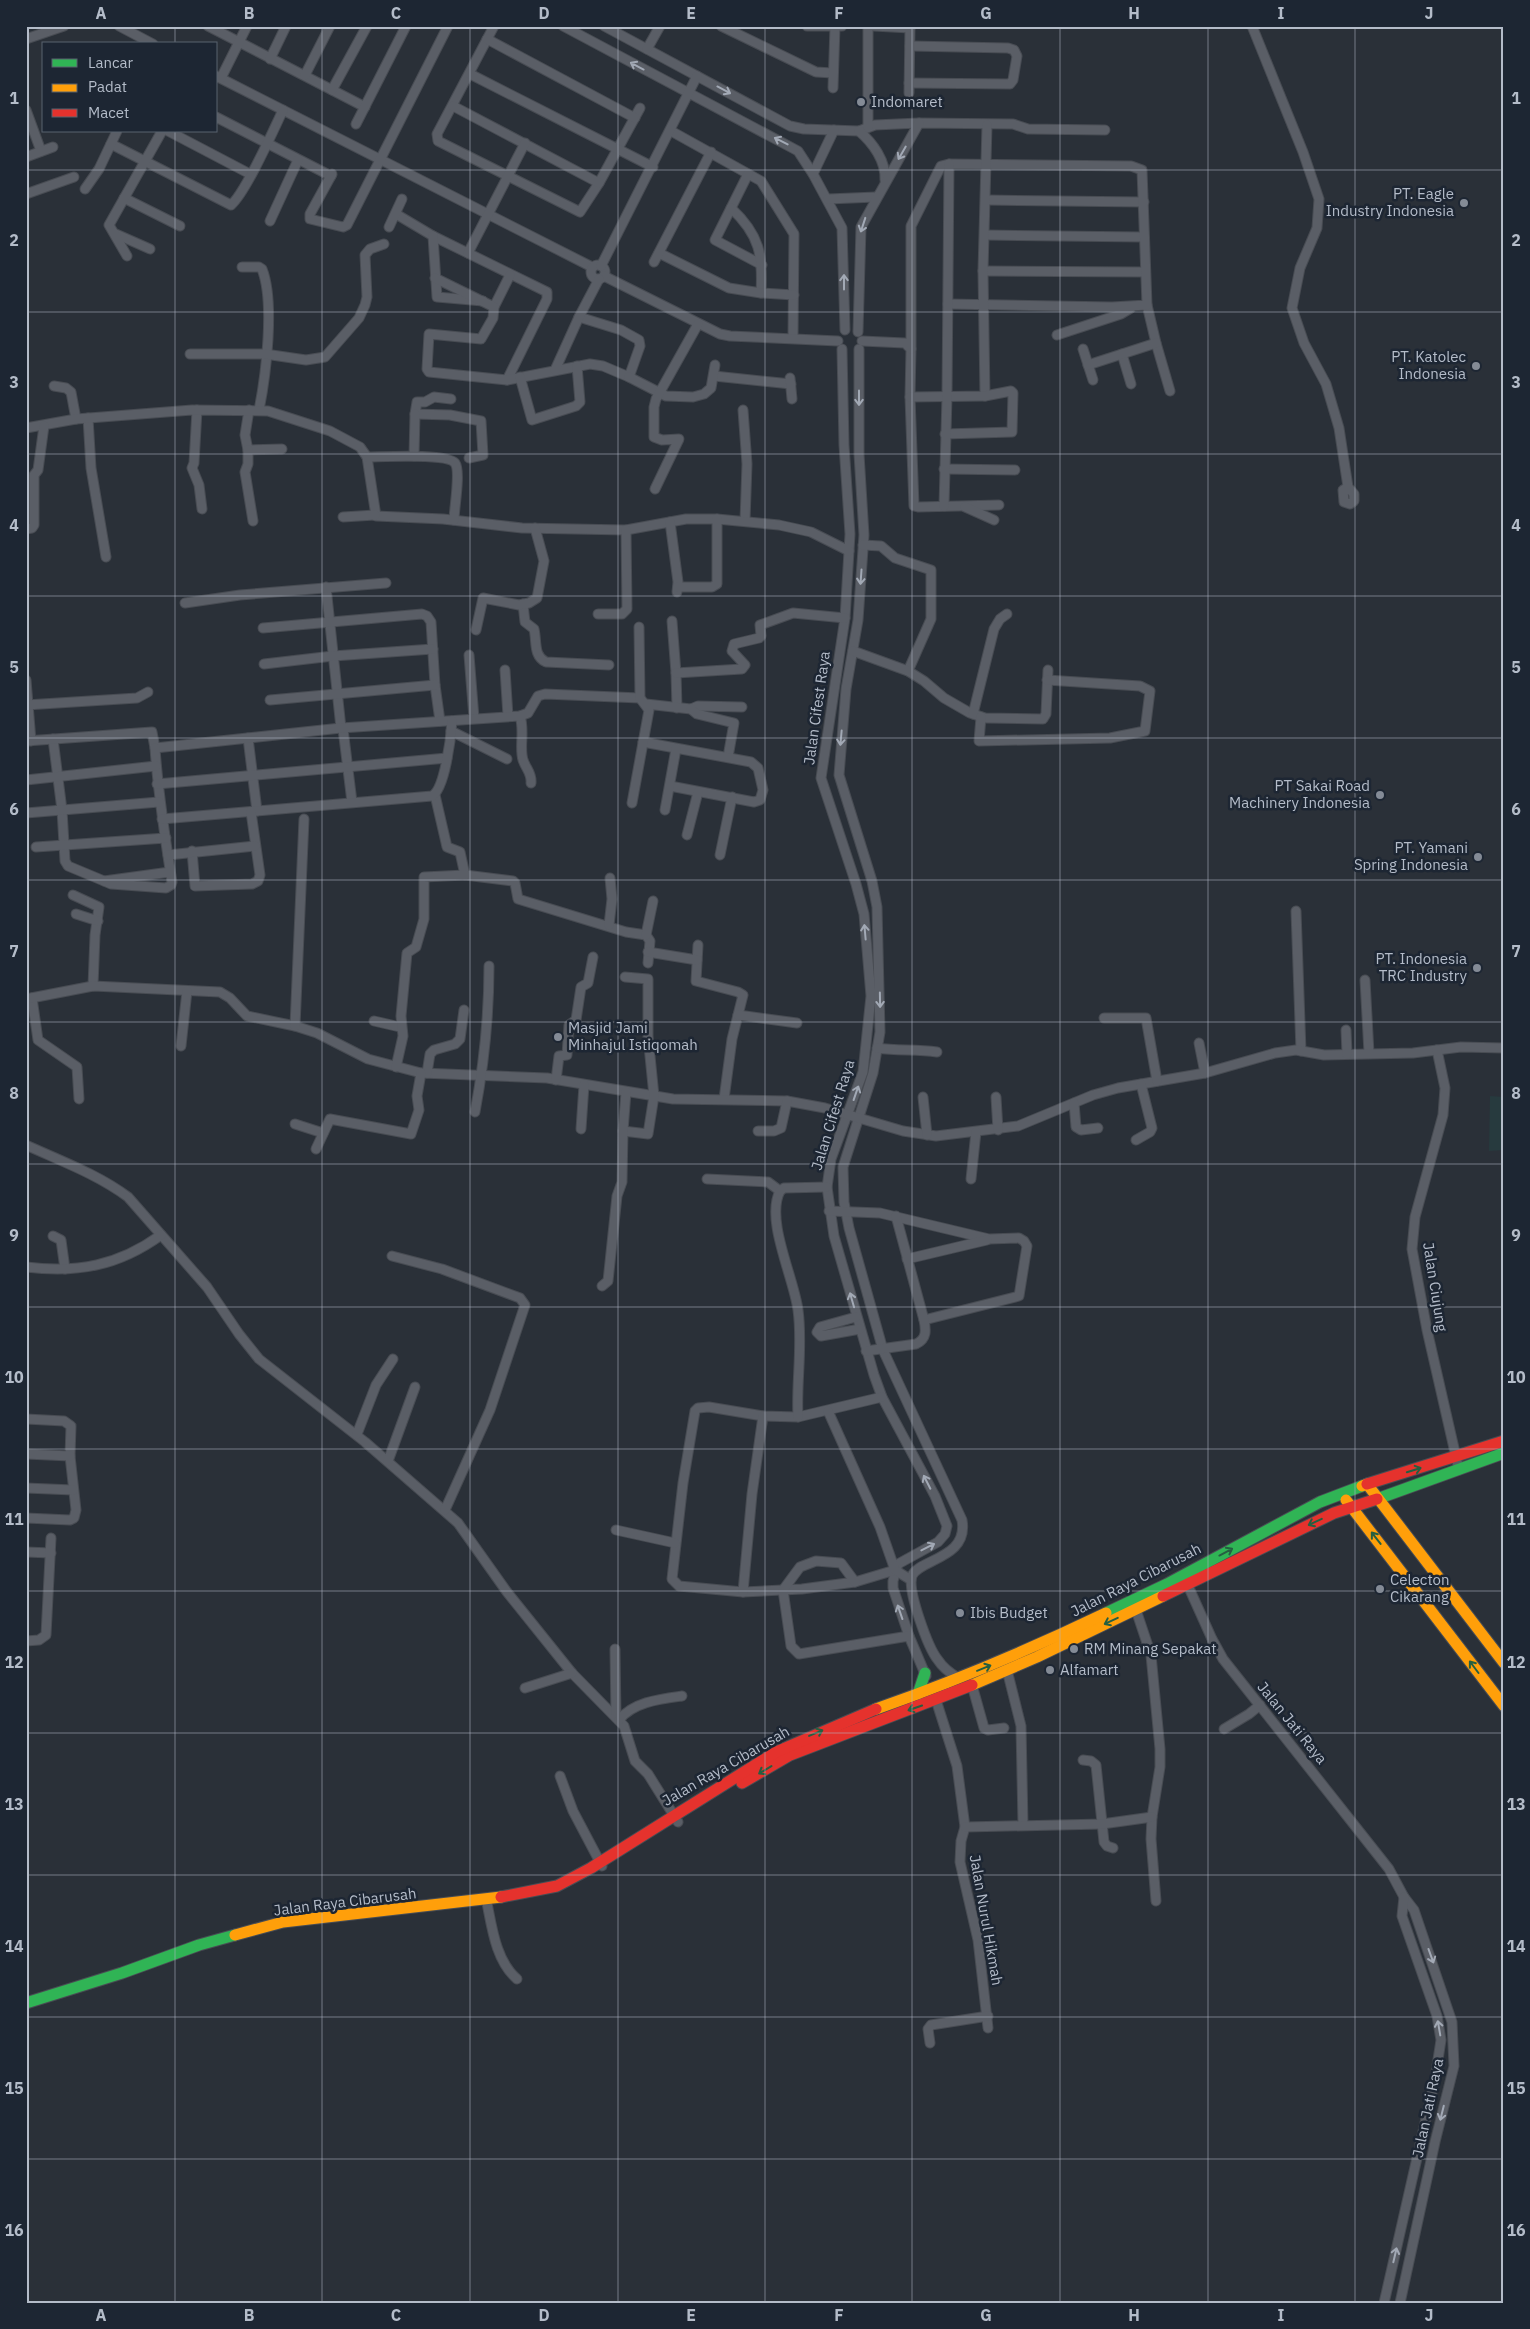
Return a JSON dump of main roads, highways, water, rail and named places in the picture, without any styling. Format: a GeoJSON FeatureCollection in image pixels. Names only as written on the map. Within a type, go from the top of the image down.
{"type":"FeatureCollection","features":[{"type":"Feature","properties":{"kind":"main road","name":"Jalan Raya Cibarusah"},"geometry":{"type":"LineString","coordinates":[[26,2004],[123,1976],[200,1948],[284,1924],[487,1903],[527,1897],[558,1888],[601,1865],[776,1752],[846,1720],[918,1694],[934,1694],[972,1685],[1007,1670],[1136,1610],[1290,1518],[1342,1493],[1504,1441]]}},
{"type":"Feature","properties":{"kind":"main road","name":"Jalan Raya Cibarusah"},"geometry":{"type":"LineString","coordinates":[[676,1818],[790,1756],[934,1694],[958,1678],[1351,1507],[1504,1454]]}},
{"type":"Feature","properties":{"kind":"main road"},"geometry":{"type":"LineString","coordinates":[[1368,1484],[1377,1499],[1504,1662]]}},
{"type":"Feature","properties":{"kind":"main road"},"geometry":{"type":"LineString","coordinates":[[1342,1493],[1504,1706]]}},
{"type":"Feature","properties":{"kind":"main road"},"geometry":{"type":"LineString","coordinates":[[918,1694],[924,1670]]}},
{"type":"Feature","properties":{"kind":"main road","name":"Jalan Raya Cibarusah"},"geometry":{"type":"LineString","coordinates":[[26,2004],[122,1974],[199,1945],[283,1922],[509,1897],[557,1886],[601,1865]]}},
{"type":"Feature","properties":{"kind":"place","name":"Indomaret"},"geometry":{"type":"Point","coordinates":[861,102]}},
{"type":"Feature","properties":{"kind":"place","name":"PT. Eagle Industry Indonesia"},"geometry":{"type":"Point","coordinates":[1464,203]}},
{"type":"Feature","properties":{"kind":"place","name":"PT. Katolec Indonesia"},"geometry":{"type":"Point","coordinates":[1476,366]}},
{"type":"Feature","properties":{"kind":"place","name":"PT Sakai Road Machinery Indonesia"},"geometry":{"type":"Point","coordinates":[1380,795]}},
{"type":"Feature","properties":{"kind":"place","name":"PT. Yamani Spring Indonesia"},"geometry":{"type":"Point","coordinates":[1478,857]}},
{"type":"Feature","properties":{"kind":"place","name":"PT. Indonesia TRC Industry"},"geometry":{"type":"Point","coordinates":[1477,968]}},
{"type":"Feature","properties":{"kind":"place","name":"Masjid Jami Minhajul Istiqomah"},"geometry":{"type":"Point","coordinates":[558,1037]}},
{"type":"Feature","properties":{"kind":"place","name":"Celecton Cikarang"},"geometry":{"type":"Point","coordinates":[1380,1589]}},
{"type":"Feature","properties":{"kind":"place","name":"Ibis Budget"},"geometry":{"type":"Point","coordinates":[960,1613]}},
{"type":"Feature","properties":{"kind":"place","name":"RM Minang Sepakat"},"geometry":{"type":"Point","coordinates":[1074,1649]}},
{"type":"Feature","properties":{"kind":"place","name":"Alfamart"},"geometry":{"type":"Point","coordinates":[1050,1670]}}]}
